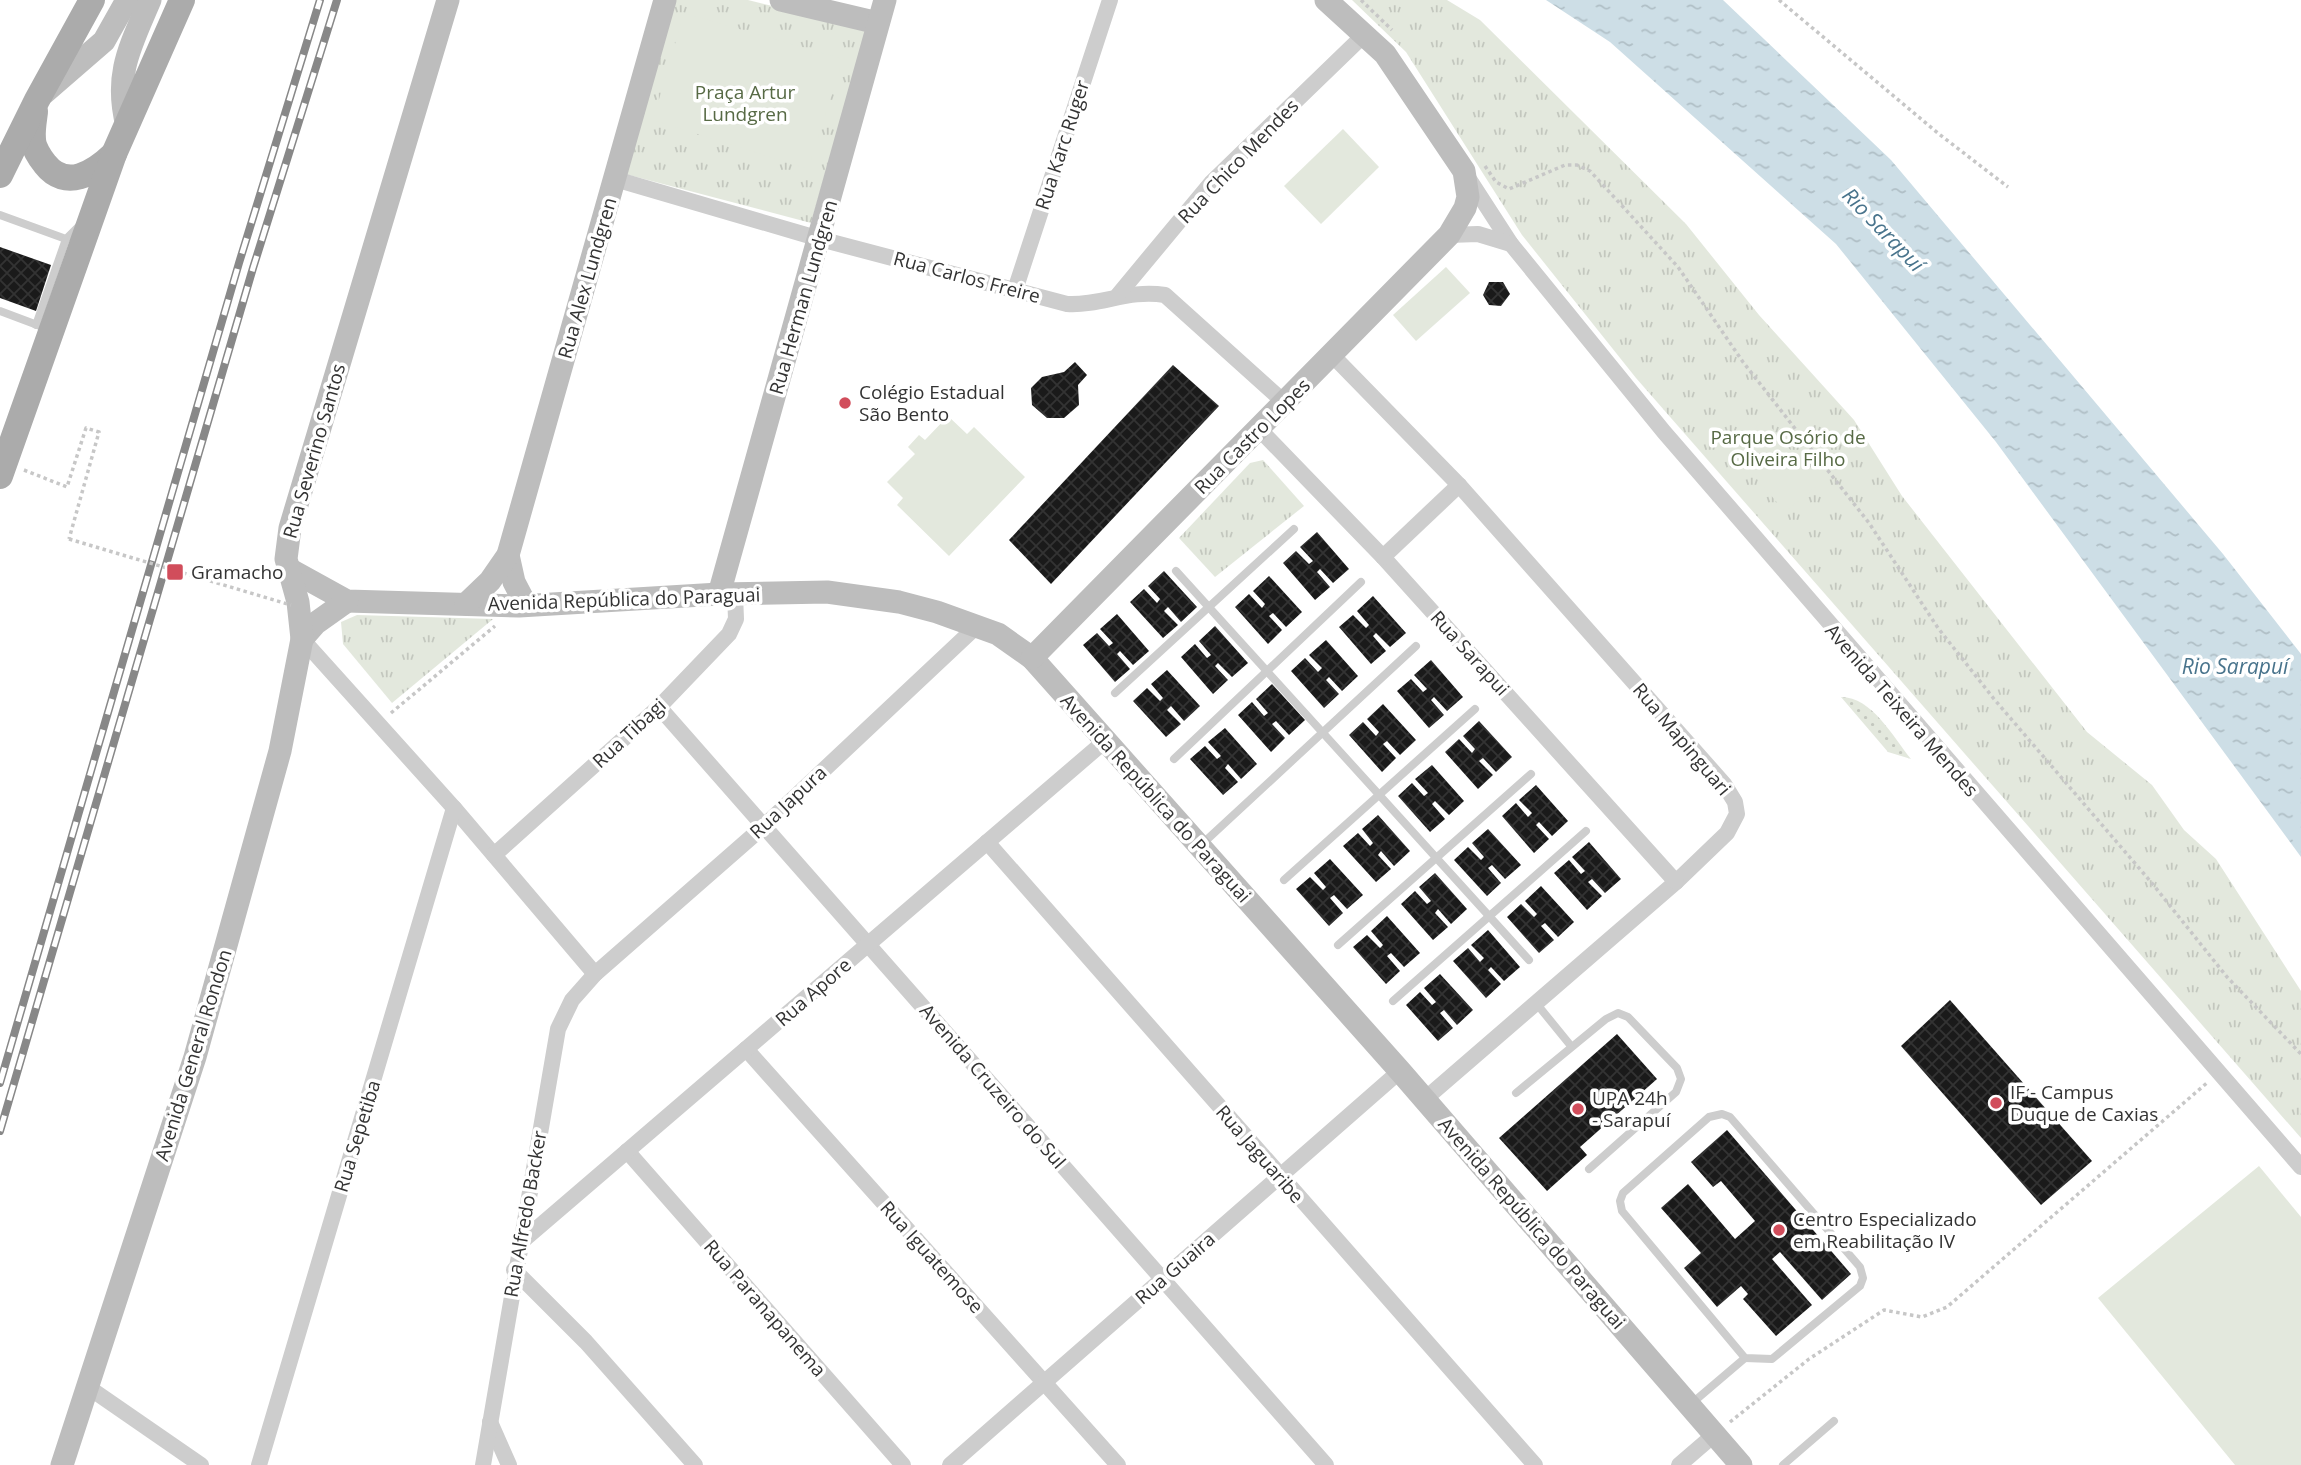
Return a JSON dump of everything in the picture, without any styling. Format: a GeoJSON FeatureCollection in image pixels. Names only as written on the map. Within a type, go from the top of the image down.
{"type":"FeatureCollection","features":[{"type":"Feature","properties":{"kind":"main road"},"geometry":{"type":"LineString","coordinates":[[0,175],[37,100],[92,0]]}},
{"type":"Feature","properties":{"kind":"main road"},"geometry":{"type":"LineString","coordinates":[[114,154],[82,176],[61,177],[52,171],[32,140],[37,100],[104,41],[127,0]]}},
{"type":"Feature","properties":{"kind":"main road"},"geometry":{"type":"LineString","coordinates":[[127,126],[120,99],[121,75],[150,0]]}},
{"type":"Feature","properties":{"kind":"main road"},"geometry":{"type":"LineString","coordinates":[[3,470],[44,328],[95,210],[114,154],[182,0]]}},
{"type":"Feature","properties":{"kind":"main road","name":"Rua Severino Santos"},"geometry":{"type":"LineString","coordinates":[[302,639],[298,602],[286,548],[290,527],[448,0]]}},
{"type":"Feature","properties":{"kind":"main road","name":"Rua Alex Lundgren"},"geometry":{"type":"LineString","coordinates":[[466,604],[490,581],[508,555],[666,0]]}},
{"type":"Feature","properties":{"kind":"main road"},"geometry":{"type":"LineString","coordinates":[[781,0],[878,23]]}},
{"type":"Feature","properties":{"kind":"main road","name":"Rua Herman Lundgren"},"geometry":{"type":"LineString","coordinates":[[727,594],[885,0]]}},
{"type":"Feature","properties":{"kind":"main road"},"geometry":{"type":"LineString","coordinates":[[1326,0],[1365,34],[1474,167]]}},
{"type":"Feature","properties":{"kind":"main road","name":"Rua Castro Lopes"},"geometry":{"type":"LineString","coordinates":[[1032,658],[1450,235],[1465,208],[1474,167]]}},
{"type":"Feature","properties":{"kind":"main road"},"geometry":{"type":"LineString","coordinates":[[508,555],[523,605]]}},
{"type":"Feature","properties":{"kind":"main road","name":"Avenida República do Paraguai"},"geometry":{"type":"LineString","coordinates":[[289,569],[347,601],[523,605],[727,594],[827,592],[899,602],[978,625],[998,634],[1032,658],[1425,1099],[1741,1465]]}},
{"type":"Feature","properties":{"kind":"main road"},"geometry":{"type":"LineString","coordinates":[[302,639],[316,623],[347,601]]}},
{"type":"Feature","properties":{"kind":"main road","name":"Avenida General Rondon"},"geometry":{"type":"LineString","coordinates":[[62,1465],[198,1044],[280,751],[302,639]]}},
{"type":"Feature","properties":{"kind":"street","name":"Rua Karc Ruger"},"geometry":{"type":"LineString","coordinates":[[1015,290],[1110,0]]}},
{"type":"Feature","properties":{"kind":"street","name":"Rua Chico Mendes"},"geometry":{"type":"LineString","coordinates":[[1118,295],[1211,183],[1365,34]]}},
{"type":"Feature","properties":{"kind":"street","name":"Avenida Teixeira Mendes"},"geometry":{"type":"LineString","coordinates":[[1474,167],[1511,244],[1680,452],[2301,1167]]}},
{"type":"Feature","properties":{"kind":"street","name":"Rua Carlos Freire"},"geometry":{"type":"LineString","coordinates":[[615,179],[820,239],[1067,304],[1086,305],[1118,295],[1146,292],[1165,295],[1285,403]]}},
{"type":"Feature","properties":{"kind":"street"},"geometry":{"type":"LineString","coordinates":[[1450,235],[1478,234],[1511,244]]}},
{"type":"Feature","properties":{"kind":"street","name":"Rua Mapinguari"},"geometry":{"type":"LineString","coordinates":[[1333,356],[1459,485],[1724,784],[1735,802],[1737,814],[1733,825],[1676,882],[1425,1099]]}},
{"type":"Feature","properties":{"kind":"street","name":"Rua Sarapui"},"geometry":{"type":"LineString","coordinates":[[1259,429],[1384,557],[1676,882]]}},
{"type":"Feature","properties":{"kind":"street"},"geometry":{"type":"LineString","coordinates":[[1384,557],[1459,485]]}},
{"type":"Feature","properties":{"kind":"street","name":"Rua Tibagi"},"geometry":{"type":"LineString","coordinates":[[494,855],[659,707],[734,627],[727,594]]}},
{"type":"Feature","properties":{"kind":"street","name":"Rua Japura"},"geometry":{"type":"LineString","coordinates":[[595,974],[764,826],[978,625]]}},
{"type":"Feature","properties":{"kind":"street"},"geometry":{"type":"LineString","coordinates":[[302,639],[454,807],[595,974]]}},
{"type":"Feature","properties":{"kind":"street","name":"Avenida Cruzeiro do Sul"},"geometry":{"type":"LineString","coordinates":[[659,707],[1326,1465]]}},
{"type":"Feature","properties":{"kind":"street","name":"Rua Apore"},"geometry":{"type":"LineString","coordinates":[[520,1242],[1105,741]]}},
{"type":"Feature","properties":{"kind":"street","name":"Rua Sepetiba"},"geometry":{"type":"LineString","coordinates":[[259,1465],[454,807]]}},
{"type":"Feature","properties":{"kind":"street","name":"Rua Jaguaribe"},"geometry":{"type":"LineString","coordinates":[[987,842],[1535,1465]]}},
{"type":"Feature","properties":{"kind":"street","name":"Rua Alfredo Backer"},"geometry":{"type":"LineString","coordinates":[[483,1465],[514,1270],[558,1029],[572,1000],[595,974]]}},
{"type":"Feature","properties":{"kind":"street","name":"Rua Iguatemose"},"geometry":{"type":"LineString","coordinates":[[746,1049],[1118,1465]]}},
{"type":"Feature","properties":{"kind":"street","name":"Rua Guaira"},"geometry":{"type":"LineString","coordinates":[[950,1465],[1400,1071]]}},
{"type":"Feature","properties":{"kind":"street","name":"Rua Paranapanema"},"geometry":{"type":"LineString","coordinates":[[627,1151],[903,1465]]}},
{"type":"Feature","properties":{"kind":"street"},"geometry":{"type":"LineString","coordinates":[[514,1270],[586,1342],[695,1465]]}},
{"type":"Feature","properties":{"kind":"street"},"geometry":{"type":"LineString","coordinates":[[88,1387],[201,1465]]}},
{"type":"Feature","properties":{"kind":"street"},"geometry":{"type":"LineString","coordinates":[[490,1422],[509,1465]]}},
{"type":"Feature","properties":{"kind":"street"},"geometry":{"type":"LineString","coordinates":[[1679,1465],[1715,1434]]}},
{"type":"Feature","properties":{"kind":"lane"},"geometry":{"type":"LineString","coordinates":[[0,311],[44,328],[66,239],[95,210]]}},
{"type":"Feature","properties":{"kind":"lane"},"geometry":{"type":"LineString","coordinates":[[0,215],[66,239]]}},
{"type":"Feature","properties":{"kind":"lane"},"geometry":{"type":"LineString","coordinates":[[1115,693],[1294,529]]}},
{"type":"Feature","properties":{"kind":"lane"},"geometry":{"type":"LineString","coordinates":[[1176,571],[1529,960]]}},
{"type":"Feature","properties":{"kind":"lane"},"geometry":{"type":"LineString","coordinates":[[1174,759],[1362,582]]}},
{"type":"Feature","properties":{"kind":"lane"},"geometry":{"type":"LineString","coordinates":[[1199,846],[1416,646]]}},
{"type":"Feature","properties":{"kind":"lane"},"geometry":{"type":"LineString","coordinates":[[1284,880],[1475,709]]}},
{"type":"Feature","properties":{"kind":"lane"},"geometry":{"type":"LineString","coordinates":[[1338,945],[1531,774]]}},
{"type":"Feature","properties":{"kind":"lane"},"geometry":{"type":"LineString","coordinates":[[1393,1001],[1586,831]]}},
{"type":"Feature","properties":{"kind":"lane"},"geometry":{"type":"LineString","coordinates":[[1536,1003],[1571,1046]]}},
{"type":"Feature","properties":{"kind":"lane"},"geometry":{"type":"LineString","coordinates":[[1516,1093],[1571,1046],[1618,1013],[1628,1017],[1669,1059],[1677,1068],[1681,1080],[1676,1092],[1589,1169]]}},
{"type":"Feature","properties":{"kind":"lane"},"geometry":{"type":"LineString","coordinates":[[1690,1405],[1745,1358],[1772,1359],[1784,1352],[1860,1286],[1863,1278],[1860,1268],[1730,1117],[1722,1114],[1709,1117],[1623,1193],[1620,1201],[1622,1210],[1745,1358]]}},
{"type":"Feature","properties":{"kind":"lane"},"geometry":{"type":"LineString","coordinates":[[1783,1465],[1834,1421]]}},
{"type":"Feature","properties":{"kind":"path"},"geometry":{"type":"LineString","coordinates":[[1361,0],[1398,37]]}},
{"type":"Feature","properties":{"kind":"path"},"geometry":{"type":"LineString","coordinates":[[1779,0],[1939,134],[2008,187]]}},
{"type":"Feature","properties":{"kind":"path"},"geometry":{"type":"LineString","coordinates":[[1474,167],[1509,190],[1565,165],[1577,165],[1590,171],[1678,267],[1743,362],[1869,523],[1938,628],[1994,699],[2151,881],[2227,977],[2301,1054]]}},
{"type":"Feature","properties":{"kind":"path"},"geometry":{"type":"LineString","coordinates":[[3,470],[67,487],[86,428],[99,432],[69,539],[291,605]]}},
{"type":"Feature","properties":{"kind":"path"},"geometry":{"type":"LineString","coordinates":[[378,723],[523,605]]}},
{"type":"Feature","properties":{"kind":"path"},"geometry":{"type":"LineString","coordinates":[[1715,1434],[1809,1359],[1884,1310],[1922,1317],[1947,1307],[2217,1073]]}},
{"type":"Feature","properties":{"kind":"green space","name":"Praça Artur Lundgren"},"geometry":{"type":"Polygon","coordinates":[[[673,0],[748,0],[867,29],[811,223],[625,174],[673,0]]]}},
{"type":"Feature","properties":{"kind":"green space","name":"Parque Osório de Oliveira Filho"},"geometry":{"type":"Polygon","coordinates":[[[1352,0],[1447,0],[1480,20],[1686,224],[1759,315],[1854,420],[1902,496],[2087,732],[2152,785],[2184,830],[2216,859],[2301,991],[2301,1138],[1636,378],[1522,235],[1406,52],[1352,0]]]}},
{"type":"Feature","properties":{"kind":"green space"},"geometry":{"type":"Polygon","coordinates":[[[684,13],[843,59],[808,169],[653,120],[684,13]]]}},
{"type":"Feature","properties":{"kind":"green space"},"geometry":{"type":"Polygon","coordinates":[[[1343,129],[1379,167],[1321,224],[1284,186],[1343,129]]]}},
{"type":"Feature","properties":{"kind":"green space"},"geometry":{"type":"Polygon","coordinates":[[[1446,267],[1470,293],[1416,341],[1393,315],[1446,267]]]}},
{"type":"Feature","properties":{"kind":"green space"},"geometry":{"type":"Polygon","coordinates":[[[948,416],[967,434],[974,427],[1025,477],[949,556],[897,505],[903,498],[887,482],[915,454],[908,447],[919,435],[925,440],[948,416]]]}},
{"type":"Feature","properties":{"kind":"green space"},"geometry":{"type":"Polygon","coordinates":[[[1765,420],[1819,484],[1785,512],[1731,448],[1765,420]]]}},
{"type":"Feature","properties":{"kind":"green space"},"geometry":{"type":"Polygon","coordinates":[[[1263,460],[1304,506],[1215,577],[1179,538],[1250,463],[1263,460]]]}},
{"type":"Feature","properties":{"kind":"green space"},"geometry":{"type":"Polygon","coordinates":[[[357,615],[493,619],[392,703],[343,644],[341,622],[357,615]]]}},
{"type":"Feature","properties":{"kind":"green space"},"geometry":{"type":"Polygon","coordinates":[[[1841,697],[1852,699],[1872,711],[1911,759],[1888,752],[1841,697]]]}},
{"type":"Feature","properties":{"kind":"green space"},"geometry":{"type":"Polygon","coordinates":[[[2259,1166],[2301,1217],[2301,1465],[2235,1465],[2098,1298],[2259,1166]]]}},
{"type":"Feature","properties":{"kind":"water","name":"Rio Sarapuí"},"geometry":{"type":"Polygon","coordinates":[[[1546,0],[1723,0],[1891,160],[2223,554],[2301,654],[2301,857],[1996,442],[1836,244],[1610,42],[1546,0]]]}},
{"type":"Feature","properties":{"kind":"building"},"geometry":{"type":"Polygon","coordinates":[[[0,247],[51,265],[36,311],[0,298],[0,247]]]}},
{"type":"Feature","properties":{"kind":"building"},"geometry":{"type":"Polygon","coordinates":[[[1489,282],[1503,282],[1510,294],[1501,306],[1489,305],[1483,295],[1489,282]]]}},
{"type":"Feature","properties":{"kind":"building"},"geometry":{"type":"Polygon","coordinates":[[[1075,362],[1087,375],[1078,385],[1079,405],[1064,418],[1047,418],[1032,405],[1031,388],[1042,377],[1064,372],[1075,362]]]}},
{"type":"Feature","properties":{"kind":"building"},"geometry":{"type":"Polygon","coordinates":[[[1173,365],[1219,406],[1051,584],[1009,540],[1173,365]]]}},
{"type":"Feature","properties":{"kind":"building"},"geometry":{"type":"Polygon","coordinates":[[[1317,532],[1349,569],[1333,583],[1320,569],[1317,572],[1330,587],[1315,600],[1283,563],[1296,551],[1309,564],[1313,561],[1300,547],[1317,532]]]}},
{"type":"Feature","properties":{"kind":"building"},"geometry":{"type":"Polygon","coordinates":[[[1164,571],[1197,607],[1181,622],[1168,607],[1164,611],[1178,625],[1163,638],[1130,602],[1144,589],[1157,603],[1160,599],[1148,586],[1164,571]]]}},
{"type":"Feature","properties":{"kind":"building"},"geometry":{"type":"Polygon","coordinates":[[[1269,576],[1302,612],[1286,627],[1273,613],[1269,616],[1282,630],[1268,644],[1235,607],[1249,594],[1262,608],[1265,604],[1253,591],[1269,576]]]}},
{"type":"Feature","properties":{"kind":"building"},"geometry":{"type":"Polygon","coordinates":[[[1373,596],[1406,633],[1390,647],[1376,633],[1373,636],[1386,651],[1371,664],[1339,627],[1353,615],[1366,628],[1369,625],[1357,611],[1373,596]]]}},
{"type":"Feature","properties":{"kind":"building"},"geometry":{"type":"Polygon","coordinates":[[[1117,614],[1149,651],[1133,665],[1120,651],[1117,654],[1130,669],[1115,682],[1083,645],[1097,633],[1109,646],[1113,643],[1100,629],[1117,614]]]}},
{"type":"Feature","properties":{"kind":"building"},"geometry":{"type":"Polygon","coordinates":[[[1215,626],[1248,663],[1232,677],[1218,663],[1215,666],[1228,680],[1213,694],[1181,657],[1195,644],[1207,658],[1211,655],[1199,641],[1215,626]]]}},
{"type":"Feature","properties":{"kind":"building"},"geometry":{"type":"Polygon","coordinates":[[[1326,640],[1358,676],[1342,691],[1329,677],[1326,680],[1339,694],[1324,708],[1291,671],[1305,658],[1318,672],[1322,668],[1309,655],[1326,640]]]}},
{"type":"Feature","properties":{"kind":"building"},"geometry":{"type":"Polygon","coordinates":[[[1431,660],[1463,697],[1447,711],[1434,697],[1431,700],[1444,715],[1429,728],[1397,691],[1411,679],[1423,692],[1427,689],[1414,675],[1431,660]]]}},
{"type":"Feature","properties":{"kind":"building"},"geometry":{"type":"Polygon","coordinates":[[[1167,670],[1200,706],[1184,721],[1171,706],[1167,710],[1181,724],[1166,737],[1133,701],[1147,688],[1160,701],[1163,698],[1151,684],[1167,670]]]}},
{"type":"Feature","properties":{"kind":"building"},"geometry":{"type":"Polygon","coordinates":[[[1272,684],[1305,720],[1289,735],[1276,721],[1272,724],[1285,738],[1271,752],[1238,715],[1252,702],[1264,716],[1268,713],[1256,699],[1272,684]]]}},
{"type":"Feature","properties":{"kind":"building"},"geometry":{"type":"Polygon","coordinates":[[[1383,704],[1416,740],[1400,755],[1387,741],[1383,744],[1396,758],[1382,772],[1349,735],[1363,722],[1376,736],[1379,732],[1367,719],[1383,704]]]}},
{"type":"Feature","properties":{"kind":"building"},"geometry":{"type":"Polygon","coordinates":[[[1479,721],[1512,757],[1496,772],[1483,758],[1479,761],[1493,775],[1478,789],[1445,752],[1459,739],[1472,753],[1475,749],[1463,736],[1479,721]]]}},
{"type":"Feature","properties":{"kind":"building"},"geometry":{"type":"Polygon","coordinates":[[[1225,728],[1257,764],[1241,779],[1228,764],[1225,768],[1238,782],[1223,795],[1190,759],[1205,746],[1217,759],[1221,756],[1208,742],[1225,728]]]}},
{"type":"Feature","properties":{"kind":"building"},"geometry":{"type":"Polygon","coordinates":[[[1432,765],[1464,801],[1449,815],[1435,801],[1432,804],[1445,819],[1430,832],[1398,796],[1412,783],[1424,796],[1428,793],[1415,779],[1432,765]]]}},
{"type":"Feature","properties":{"kind":"building"},"geometry":{"type":"Polygon","coordinates":[[[1536,785],[1568,821],[1552,836],[1539,822],[1536,825],[1549,839],[1534,853],[1502,816],[1516,803],[1528,817],[1532,813],[1519,800],[1536,785]]]}},
{"type":"Feature","properties":{"kind":"building"},"geometry":{"type":"Polygon","coordinates":[[[1378,815],[1410,851],[1394,866],[1381,851],[1378,855],[1391,869],[1376,882],[1343,846],[1358,833],[1370,846],[1373,843],[1362,829],[1378,815]]]}},
{"type":"Feature","properties":{"kind":"building"},"geometry":{"type":"Polygon","coordinates":[[[1488,829],[1521,865],[1505,879],[1492,865],[1488,868],[1501,883],[1487,896],[1454,860],[1468,847],[1481,860],[1484,857],[1472,843],[1488,829]]]}},
{"type":"Feature","properties":{"kind":"building"},"geometry":{"type":"Polygon","coordinates":[[[1589,842],[1621,879],[1605,893],[1592,879],[1588,882],[1602,896],[1587,910],[1554,873],[1569,860],[1581,874],[1585,871],[1572,857],[1589,842]]]}},
{"type":"Feature","properties":{"kind":"building"},"geometry":{"type":"Polygon","coordinates":[[[1330,859],[1363,895],[1347,909],[1334,895],[1330,898],[1343,913],[1329,926],[1296,889],[1310,877],[1323,890],[1326,887],[1314,873],[1330,859]]]}},
{"type":"Feature","properties":{"kind":"building"},"geometry":{"type":"Polygon","coordinates":[[[1435,873],[1467,909],[1451,924],[1438,909],[1435,913],[1448,927],[1433,940],[1401,904],[1415,891],[1427,904],[1431,901],[1419,887],[1435,873]]]}},
{"type":"Feature","properties":{"kind":"building"},"geometry":{"type":"Polygon","coordinates":[[[1541,886],[1574,922],[1558,937],[1545,923],[1541,926],[1554,940],[1539,953],[1507,917],[1521,904],[1534,917],[1537,914],[1525,901],[1541,886]]]}},
{"type":"Feature","properties":{"kind":"building"},"geometry":{"type":"Polygon","coordinates":[[[1387,916],[1420,953],[1404,967],[1391,953],[1387,956],[1400,971],[1386,984],[1353,947],[1367,935],[1380,948],[1383,945],[1371,931],[1387,916]]]}},
{"type":"Feature","properties":{"kind":"building"},"geometry":{"type":"Polygon","coordinates":[[[1488,930],[1520,967],[1504,981],[1491,967],[1488,970],[1501,984],[1486,998],[1453,961],[1468,948],[1480,962],[1484,958],[1471,945],[1488,930]]]}},
{"type":"Feature","properties":{"kind":"building"},"geometry":{"type":"Polygon","coordinates":[[[1440,974],[1473,1010],[1457,1025],[1444,1010],[1440,1013],[1453,1028],[1438,1041],[1406,1005],[1420,992],[1432,1005],[1436,1002],[1424,988],[1440,974]]]}},
{"type":"Feature","properties":{"kind":"building","name":"IF - Campus Duque de Caxias"},"geometry":{"type":"Polygon","coordinates":[[[1950,1000],[2092,1161],[2041,1205],[1901,1046],[1950,1000]]]}},
{"type":"Feature","properties":{"kind":"building","name":"UPA 24h - Sarapuí"},"geometry":{"type":"Polygon","coordinates":[[[1617,1034],[1657,1079],[1580,1147],[1587,1155],[1547,1191],[1499,1138],[1617,1034]]]}},
{"type":"Feature","properties":{"kind":"building","name":"Centro Especializado em Reabilitação IV"},"geometry":{"type":"Polygon","coordinates":[[[1727,1130],[1851,1274],[1822,1300],[1780,1252],[1772,1259],[1812,1305],[1776,1336],[1743,1299],[1748,1294],[1741,1286],[1717,1307],[1684,1268],[1701,1253],[1661,1208],[1688,1184],[1735,1239],[1755,1221],[1721,1181],[1713,1187],[1691,1162],[1727,1130]]]}},
{"type":"Feature","properties":{"kind":"railway"},"geometry":{"type":"LineString","coordinates":[[0,1083],[239,263],[320,0]]}},
{"type":"Feature","properties":{"kind":"railway"},"geometry":{"type":"LineString","coordinates":[[0,1131],[253,268],[337,0]]}},
{"type":"Feature","properties":{"kind":"place","name":"Colégio Estadual São Bento"},"geometry":{"type":"Point","coordinates":[845,403]}},
{"type":"Feature","properties":{"kind":"place","name":"Gramacho"},"geometry":{"type":"Point","coordinates":[175,572]}},
{"type":"Feature","properties":{"kind":"place","name":"IF - Campus Duque de Caxias"},"geometry":{"type":"Point","coordinates":[1996,1103]}},
{"type":"Feature","properties":{"kind":"place","name":"UPA 24h - Sarapuí"},"geometry":{"type":"Point","coordinates":[1578,1109]}},
{"type":"Feature","properties":{"kind":"place","name":"Centro Especializado em Reabilitação IV"},"geometry":{"type":"Point","coordinates":[1779,1230]}}]}
